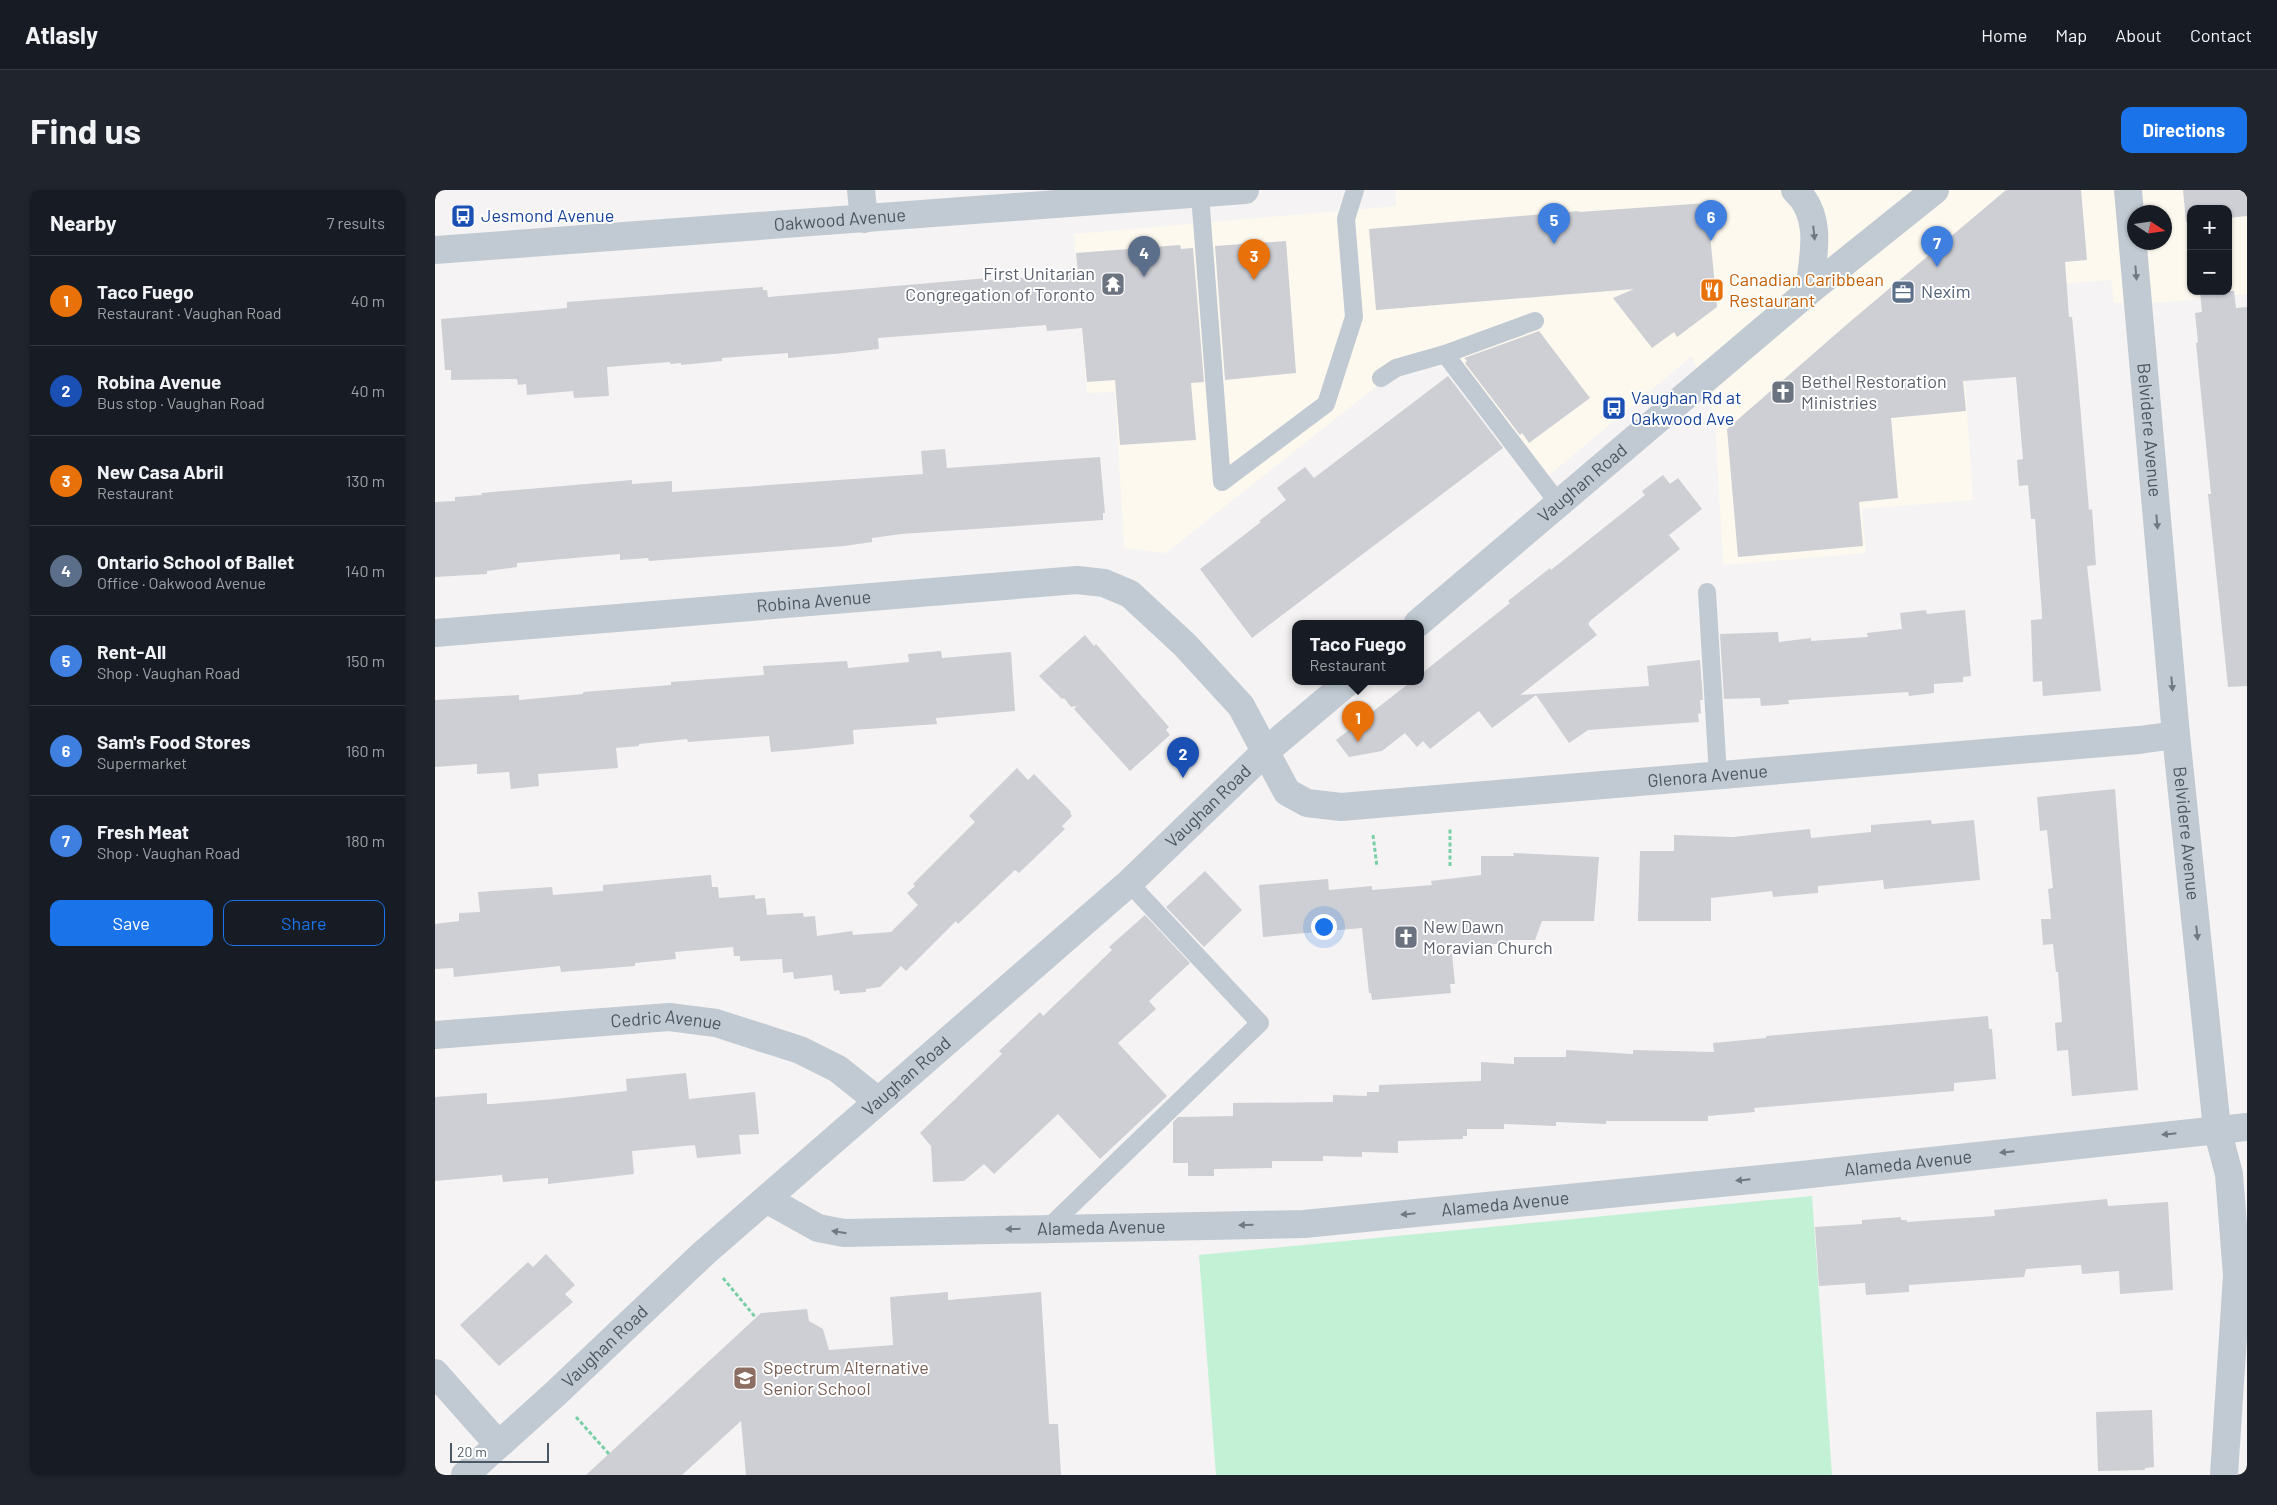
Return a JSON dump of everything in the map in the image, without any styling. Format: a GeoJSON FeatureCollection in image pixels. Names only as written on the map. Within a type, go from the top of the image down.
{"type":"FeatureCollection","features":[{"type":"Feature","properties":{"kind":"street"},"geometry":{"type":"LineString","coordinates":[[861,190],[864,219]]}},
{"type":"Feature","properties":{"kind":"street","name":"Oakwood Avenue"},"geometry":{"type":"LineString","coordinates":[[435,250],[1199,195],[1245,190]]}},
{"type":"Feature","properties":{"kind":"street"},"geometry":{"type":"LineString","coordinates":[[1795,190],[1807,205],[1813,221],[1816,240],[1809,291]]}},
{"type":"Feature","properties":{"kind":"street","name":"Vaughan Road"},"geometry":{"type":"LineString","coordinates":[[1421,620],[1809,291],[1935,190]]}},
{"type":"Feature","properties":{"kind":"street","name":"Belvidere Avenue"},"geometry":{"type":"LineString","coordinates":[[2129,190],[2176,734],[2217,1129],[2229,1174],[2237,1275],[2224,1475]]}},
{"type":"Feature","properties":{"kind":"street","name":"Robina Avenue"},"geometry":{"type":"LineString","coordinates":[[435,632],[1077,580],[1104,583],[1131,594],[1185,645],[1241,706],[1266,751]]}},
{"type":"Feature","properties":{"kind":"street","name":"Vaughan Road"},"geometry":{"type":"LineString","coordinates":[[465,1475],[555,1394],[704,1254],[1129,883],[1266,751],[1344,685]]}},
{"type":"Feature","properties":{"kind":"street","name":"Glenora Avenue"},"geometry":{"type":"LineString","coordinates":[[1266,751],[1287,792],[1307,803],[1341,807],[2139,740],[2176,734]]}},
{"type":"Feature","properties":{"kind":"street","name":"Cedric Avenue"},"geometry":{"type":"LineString","coordinates":[[435,1035],[669,1017],[716,1022],[800,1050],[839,1069],[878,1102]]}},
{"type":"Feature","properties":{"kind":"street","name":"Alameda Avenue"},"geometry":{"type":"LineString","coordinates":[[768,1200],[818,1228],[844,1233],[1304,1224],[1792,1176],[2247,1127]]}},
{"type":"Feature","properties":{"kind":"street"},"geometry":{"type":"LineString","coordinates":[[435,1373],[499,1444]]}},
{"type":"Feature","properties":{"kind":"lane"},"geometry":{"type":"LineString","coordinates":[[1199,195],[1222,482],[1326,404],[1354,317],[1346,219],[1355,190]]}},
{"type":"Feature","properties":{"kind":"lane"},"geometry":{"type":"LineString","coordinates":[[1381,378],[1395,368],[1445,354],[1535,320]]}},
{"type":"Feature","properties":{"kind":"lane"},"geometry":{"type":"LineString","coordinates":[[1445,354],[1559,504]]}},
{"type":"Feature","properties":{"kind":"lane"},"geometry":{"type":"LineString","coordinates":[[1707,592],[1718,775]]}},
{"type":"Feature","properties":{"kind":"lane"},"geometry":{"type":"LineString","coordinates":[[1048,1228],[1260,1023],[1129,883]]}},
{"type":"Feature","properties":{"kind":"path"},"geometry":{"type":"LineString","coordinates":[[1450,820],[1450,866]]}},
{"type":"Feature","properties":{"kind":"path"},"geometry":{"type":"LineString","coordinates":[[1372,827],[1377,867]]}},
{"type":"Feature","properties":{"kind":"path"},"geometry":{"type":"LineString","coordinates":[[704,1254],[756,1318]]}},
{"type":"Feature","properties":{"kind":"path"},"geometry":{"type":"LineString","coordinates":[[555,1394],[609,1454]]}},
{"type":"Feature","properties":{"kind":"shaded area"},"geometry":{"type":"Polygon","coordinates":[[[1395,190],[2247,190],[2247,294],[2168,302],[2114,303],[2111,280],[1985,289],[1963,350],[1973,500],[1862,509],[1866,553],[1723,565],[1715,417],[1692,356],[1548,476],[1438,356],[1402,366],[1166,553],[1124,548],[1115,392],[1087,393],[1074,234],[1396,206],[1395,190]]]}},
{"type":"Feature","properties":{"kind":"green space"},"geometry":{"type":"Polygon","coordinates":[[[1812,1196],[1832,1475],[1216,1475],[1199,1255],[1812,1196]]]}},
{"type":"Feature","properties":{"kind":"building"},"geometry":{"type":"Polygon","coordinates":[[[2006,190],[2081,190],[2087,260],[2065,262],[2069,317],[2072,317],[2089,510],[2092,509],[2096,565],[2087,566],[2101,691],[2043,696],[2042,681],[2033,682],[2031,620],[2042,619],[2042,614],[2035,519],[2031,519],[2028,485],[2019,486],[2017,460],[2023,459],[2016,377],[1963,381],[1966,411],[1891,418],[1898,498],[1859,502],[1863,546],[1738,557],[1727,429],[2006,190]]]}},
{"type":"Feature","properties":{"kind":"building"},"geometry":{"type":"Polygon","coordinates":[[[2183,190],[2247,190],[2247,216],[2232,218],[2232,205],[2187,205],[2186,222],[2183,190]]]}},
{"type":"Feature","properties":{"kind":"building"},"geometry":{"type":"Polygon","coordinates":[[[1707,203],[1717,307],[1677,337],[1674,332],[1652,348],[1613,298],[1634,289],[1376,310],[1369,229],[1579,211],[1707,203]]]}},
{"type":"Feature","properties":{"kind":"building"},"geometry":{"type":"Polygon","coordinates":[[[1286,241],[1296,373],[1225,380],[1215,246],[1286,241]]]}},
{"type":"Feature","properties":{"kind":"building"},"geometry":{"type":"Polygon","coordinates":[[[1180,245],[1181,249],[1193,248],[1204,382],[1191,383],[1196,440],[1120,445],[1115,380],[1087,382],[1082,328],[1047,331],[1046,325],[878,338],[879,349],[844,353],[788,358],[788,353],[722,358],[722,361],[681,365],[681,363],[670,364],[670,362],[607,367],[609,396],[574,398],[573,391],[527,395],[526,384],[518,385],[517,379],[451,380],[451,370],[445,370],[441,319],[567,308],[567,302],[763,287],[763,290],[767,290],[768,297],[988,278],[988,280],[1078,274],[1076,253],[1180,245]]]}},
{"type":"Feature","properties":{"kind":"building"},"geometry":{"type":"Polygon","coordinates":[[[2232,291],[2234,291],[2236,308],[2247,307],[2247,686],[2228,687],[2208,494],[2211,494],[2196,343],[2198,342],[2195,313],[2202,312],[2200,295],[2232,295],[2232,291]]]}},
{"type":"Feature","properties":{"kind":"building"},"geometry":{"type":"Polygon","coordinates":[[[1539,331],[1590,398],[1529,443],[1522,433],[1520,435],[1465,363],[1467,361],[1464,358],[1539,331]]]}},
{"type":"Feature","properties":{"kind":"building"},"geometry":{"type":"Polygon","coordinates":[[[1448,376],[1503,448],[1252,638],[1200,569],[1261,522],[1259,521],[1286,500],[1277,488],[1305,467],[1314,478],[1448,376]]]}},
{"type":"Feature","properties":{"kind":"building"},"geometry":{"type":"Polygon","coordinates":[[[945,449],[947,468],[1100,457],[1105,513],[1103,513],[1103,520],[901,534],[872,538],[872,542],[844,546],[649,561],[648,558],[620,560],[620,554],[517,563],[517,567],[487,571],[487,574],[435,577],[435,502],[455,501],[455,497],[482,495],[481,493],[632,480],[632,484],[672,481],[672,492],[923,474],[921,451],[945,449]]]}},
{"type":"Feature","properties":{"kind":"building"},"geometry":{"type":"Polygon","coordinates":[[[1663,475],[1670,484],[1678,478],[1702,509],[1669,535],[1680,549],[1591,620],[1588,624],[1597,635],[1520,695],[1649,686],[1647,666],[1700,660],[1703,700],[1700,700],[1701,713],[1698,714],[1699,722],[1588,730],[1569,743],[1536,695],[1492,728],[1479,711],[1430,749],[1423,741],[1417,747],[1405,733],[1382,751],[1349,757],[1336,740],[1407,685],[1424,685],[1424,672],[1510,603],[1508,601],[1550,568],[1551,570],[1645,495],[1642,491],[1663,475]]]}},
{"type":"Feature","properties":{"kind":"building"},"geometry":{"type":"Polygon","coordinates":[[[1926,610],[1927,614],[1965,610],[1971,676],[1963,677],[1963,682],[1934,684],[1934,693],[1909,696],[1908,692],[1788,700],[1789,704],[1761,706],[1760,698],[1724,699],[1720,634],[1778,632],[1779,642],[1811,638],[1811,641],[1868,637],[1867,633],[1902,629],[1900,613],[1926,610]]]}},
{"type":"Feature","properties":{"kind":"building"},"geometry":{"type":"Polygon","coordinates":[[[1085,635],[1094,646],[1096,644],[1169,727],[1166,730],[1170,735],[1130,771],[1074,709],[1077,706],[1071,707],[1064,698],[1062,699],[1039,676],[1085,635]]]}},
{"type":"Feature","properties":{"kind":"building"},"geometry":{"type":"Polygon","coordinates":[[[941,651],[942,658],[1011,652],[1015,711],[936,718],[937,724],[853,730],[854,744],[807,749],[771,752],[769,736],[688,742],[687,739],[639,744],[639,746],[616,748],[618,768],[538,774],[539,786],[511,789],[509,772],[477,774],[477,764],[435,767],[435,700],[519,695],[519,700],[583,694],[583,692],[671,685],[671,682],[764,675],[763,666],[847,661],[848,668],[909,662],[908,654],[941,651]]]}},
{"type":"Feature","properties":{"kind":"building"},"geometry":{"type":"Polygon","coordinates":[[[1017,768],[1028,780],[1034,774],[1071,812],[1072,816],[1062,826],[1065,829],[1019,873],[1015,870],[958,924],[956,921],[906,971],[901,966],[880,987],[866,989],[866,992],[840,994],[839,990],[834,991],[832,975],[794,979],[793,972],[783,973],[782,959],[740,961],[740,956],[734,956],[733,947],[675,952],[676,959],[635,963],[635,966],[561,972],[560,966],[454,977],[453,968],[435,969],[435,924],[459,921],[459,913],[480,912],[478,892],[552,887],[553,895],[603,891],[603,885],[711,875],[712,887],[718,887],[719,898],[755,895],[755,899],[765,898],[767,915],[803,913],[804,917],[815,916],[817,936],[852,931],[853,935],[891,932],[918,905],[907,893],[915,886],[913,884],[975,822],[969,816],[1017,768]]]}},
{"type":"Feature","properties":{"kind":"building"},"geometry":{"type":"Polygon","coordinates":[[[2115,789],[2138,1090],[2072,1096],[2068,1050],[2057,1051],[2055,1023],[2062,1022],[2058,972],[2056,972],[2053,944],[2043,945],[2041,919],[2051,919],[2048,889],[2053,888],[2047,830],[2040,831],[2037,797],[2115,789]]]}},
{"type":"Feature","properties":{"kind":"building"},"geometry":{"type":"Polygon","coordinates":[[[1931,820],[1932,824],[1974,820],[1980,880],[1884,889],[1883,880],[1818,886],[1818,893],[1773,897],[1772,891],[1711,898],[1711,921],[1638,921],[1640,851],[1674,851],[1674,835],[1733,837],[1810,829],[1811,838],[1871,832],[1871,825],[1931,820]]]}},
{"type":"Feature","properties":{"kind":"building"},"geometry":{"type":"Polygon","coordinates":[[[1513,853],[1599,857],[1594,921],[1542,921],[1535,940],[1510,940],[1510,944],[1451,944],[1455,984],[1450,984],[1451,993],[1372,1000],[1371,993],[1369,993],[1362,928],[1263,937],[1259,885],[1328,879],[1329,890],[1372,886],[1372,890],[1432,885],[1431,881],[1481,875],[1481,856],[1514,856],[1513,853]]]}},
{"type":"Feature","properties":{"kind":"building"},"geometry":{"type":"Polygon","coordinates":[[[1205,871],[1242,910],[1204,947],[1166,907],[1205,871]]]}},
{"type":"Feature","properties":{"kind":"building"},"geometry":{"type":"Polygon","coordinates":[[[1145,915],[1190,963],[1149,1001],[1156,1009],[1118,1043],[1167,1096],[1100,1159],[1058,1114],[994,1174],[984,1164],[964,1181],[933,1182],[931,1146],[920,1133],[1002,1054],[999,1051],[1040,1012],[1043,1016],[1112,950],[1109,947],[1145,915]]]}},
{"type":"Feature","properties":{"kind":"building"},"geometry":{"type":"Polygon","coordinates":[[[1988,1016],[1989,1029],[1992,1029],[1996,1079],[1954,1083],[1954,1091],[1754,1108],[1755,1112],[1708,1116],[1708,1121],[1606,1121],[1606,1124],[1556,1122],[1556,1126],[1504,1124],[1504,1129],[1467,1129],[1467,1136],[1463,1136],[1463,1139],[1398,1141],[1398,1153],[1362,1152],[1362,1157],[1323,1156],[1323,1161],[1272,1161],[1272,1168],[1214,1169],[1214,1176],[1188,1176],[1188,1163],[1173,1163],[1173,1122],[1178,1117],[1233,1116],[1233,1103],[1333,1102],[1333,1095],[1367,1096],[1367,1092],[1379,1092],[1379,1085],[1481,1081],[1481,1062],[1514,1064],[1514,1057],[1566,1057],[1566,1050],[1633,1054],[1633,1050],[1714,1052],[1713,1043],[1766,1038],[1766,1036],[1988,1016]]]}},
{"type":"Feature","properties":{"kind":"building"},"geometry":{"type":"Polygon","coordinates":[[[686,1073],[689,1099],[755,1092],[759,1134],[739,1135],[741,1154],[697,1158],[695,1145],[632,1151],[634,1174],[548,1184],[548,1178],[503,1182],[502,1175],[435,1181],[435,1097],[487,1093],[487,1104],[555,1099],[627,1091],[626,1079],[686,1073]]]}},
{"type":"Feature","properties":{"kind":"building"},"geometry":{"type":"Polygon","coordinates":[[[2107,1199],[2108,1206],[2168,1202],[2173,1290],[2120,1294],[2119,1271],[2082,1274],[2081,1265],[2026,1269],[2024,1277],[1909,1285],[1909,1292],[1866,1295],[1865,1283],[1819,1286],[1815,1227],[1862,1224],[1862,1220],[1901,1217],[1901,1220],[1907,1220],[1907,1222],[1995,1216],[1994,1210],[2107,1199]]]}},
{"type":"Feature","properties":{"kind":"building"},"geometry":{"type":"Polygon","coordinates":[[[546,1254],[575,1285],[565,1294],[573,1302],[499,1366],[460,1325],[528,1262],[533,1267],[546,1254]]]}},
{"type":"Feature","properties":{"kind":"building"},"geometry":{"type":"Polygon","coordinates":[[[948,1292],[948,1300],[1041,1292],[1049,1424],[1058,1424],[1061,1475],[746,1475],[741,1421],[682,1475],[586,1475],[761,1313],[807,1309],[809,1321],[823,1329],[829,1350],[893,1345],[890,1297],[948,1292]]]}},
{"type":"Feature","properties":{"kind":"building"},"geometry":{"type":"Polygon","coordinates":[[[2152,1410],[2154,1467],[2145,1468],[2145,1470],[2098,1471],[2096,1412],[2152,1410]]]}},
{"type":"Feature","properties":{"kind":"place","name":"Jesmond Avenue"},"geometry":{"type":"Point","coordinates":[463,216]}},
{"type":"Feature","properties":{"kind":"place","name":"Sam's Food Stores"},"geometry":{"type":"Point","coordinates":[1711,241]}},
{"type":"Feature","properties":{"kind":"place","name":"Rent-All"},"geometry":{"type":"Point","coordinates":[1554,244]}},
{"type":"Feature","properties":{"kind":"place","name":"Fresh Meat"},"geometry":{"type":"Point","coordinates":[1937,267]}},
{"type":"Feature","properties":{"kind":"place","name":"Ontario School of Ballet"},"geometry":{"type":"Point","coordinates":[1144,277]}},
{"type":"Feature","properties":{"kind":"place","name":"New Casa Abril"},"geometry":{"type":"Point","coordinates":[1254,280]}},
{"type":"Feature","properties":{"kind":"place","name":"First Unitarian Congregation of Toronto"},"geometry":{"type":"Point","coordinates":[1113,284]}},
{"type":"Feature","properties":{"kind":"place","name":"Canadian Caribbean Restaurant"},"geometry":{"type":"Point","coordinates":[1712,290]}},
{"type":"Feature","properties":{"kind":"place","name":"Nexim"},"geometry":{"type":"Point","coordinates":[1903,292]}},
{"type":"Feature","properties":{"kind":"place","name":"Bethel Restoration Ministries"},"geometry":{"type":"Point","coordinates":[1783,392]}},
{"type":"Feature","properties":{"kind":"place","name":"Vaughan Rd at Oakwood Ave"},"geometry":{"type":"Point","coordinates":[1614,408]}},
{"type":"Feature","properties":{"kind":"place","name":"Taco Fuego"},"geometry":{"type":"Point","coordinates":[1358,742]}},
{"type":"Feature","properties":{"kind":"place","name":"Robina Avenue"},"geometry":{"type":"Point","coordinates":[1183,778]}},
{"type":"Feature","properties":{"kind":"place","name":"New Dawn Moravian Church"},"geometry":{"type":"Point","coordinates":[1406,937]}},
{"type":"Feature","properties":{"kind":"place","name":"Spectrum Alternative Senior School"},"geometry":{"type":"Point","coordinates":[745,1378]}}]}
